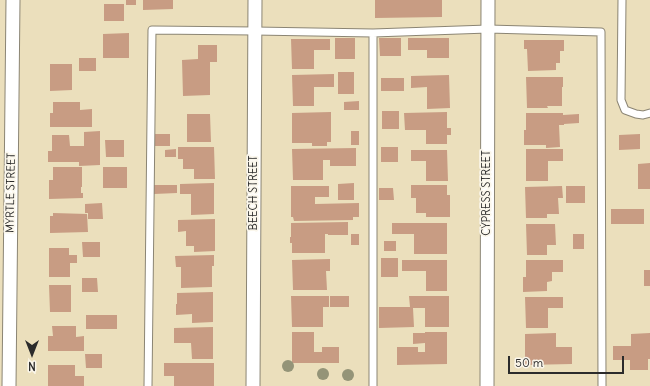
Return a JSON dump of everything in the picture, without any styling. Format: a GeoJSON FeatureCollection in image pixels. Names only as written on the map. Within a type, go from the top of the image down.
{"type":"FeatureCollection","features":[{"type":"Feature","properties":{"kind":"street","name":"MYRTLE STREET"},"geometry":{"type":"LineString","coordinates":[[9,386],[13,0]]}},
{"type":"Feature","properties":{"kind":"street","name":"BEECH STREET"},"geometry":{"type":"LineString","coordinates":[[253,386],[255,0]]}},
{"type":"Feature","properties":{"kind":"street","name":"CYPRESS STREET"},"geometry":{"type":"LineString","coordinates":[[487,386],[488,0]]}},
{"type":"Feature","properties":{"kind":"lane"},"geometry":{"type":"LineString","coordinates":[[622,0],[621,100],[625,110],[643,115],[650,113]]}},
{"type":"Feature","properties":{"kind":"lane"},"geometry":{"type":"LineString","coordinates":[[148,386],[152,30],[255,30],[373,33],[488,29],[601,32],[602,386]]}},
{"type":"Feature","properties":{"kind":"lane"},"geometry":{"type":"LineString","coordinates":[[373,33],[373,386]]}},
{"type":"Feature","properties":{"kind":"building"},"geometry":{"type":"Polygon","coordinates":[[[126,0],[136,0],[136,5],[126,5],[126,0]]]}},
{"type":"Feature","properties":{"kind":"building"},"geometry":{"type":"Polygon","coordinates":[[[143,0],[173,0],[173,9],[143,10],[143,0]]]}},
{"type":"Feature","properties":{"kind":"building"},"geometry":{"type":"Polygon","coordinates":[[[375,0],[442,0],[442,17],[375,18],[375,0]]]}},
{"type":"Feature","properties":{"kind":"building"},"geometry":{"type":"Polygon","coordinates":[[[104,4],[124,4],[124,21],[104,21],[104,4]]]}},
{"type":"Feature","properties":{"kind":"building"},"geometry":{"type":"Polygon","coordinates":[[[129,33],[129,58],[103,58],[103,34],[129,33]]]}},
{"type":"Feature","properties":{"kind":"building"},"geometry":{"type":"Polygon","coordinates":[[[335,38],[355,38],[355,59],[335,59],[335,38]]]}},
{"type":"Feature","properties":{"kind":"building"},"geometry":{"type":"Polygon","coordinates":[[[379,38],[401,38],[401,56],[380,56],[379,38]]]}},
{"type":"Feature","properties":{"kind":"building"},"geometry":{"type":"Polygon","coordinates":[[[408,38],[449,38],[449,58],[427,58],[427,50],[408,50],[408,38]]]}},
{"type":"Feature","properties":{"kind":"building"},"geometry":{"type":"Polygon","coordinates":[[[291,39],[330,39],[330,50],[314,50],[314,69],[292,69],[291,39]]]}},
{"type":"Feature","properties":{"kind":"building"},"geometry":{"type":"Polygon","coordinates":[[[524,40],[564,40],[564,51],[560,51],[560,63],[556,63],[556,70],[528,71],[527,49],[524,49],[524,40]]]}},
{"type":"Feature","properties":{"kind":"building"},"geometry":{"type":"Polygon","coordinates":[[[198,45],[217,45],[217,62],[210,62],[210,95],[183,96],[182,60],[198,59],[198,45]]]}},
{"type":"Feature","properties":{"kind":"building"},"geometry":{"type":"Polygon","coordinates":[[[79,58],[96,58],[96,71],[79,71],[79,58]]]}},
{"type":"Feature","properties":{"kind":"building"},"geometry":{"type":"Polygon","coordinates":[[[50,64],[72,64],[72,90],[50,91],[50,64]]]}},
{"type":"Feature","properties":{"kind":"building"},"geometry":{"type":"Polygon","coordinates":[[[338,72],[354,72],[354,94],[338,94],[338,72]]]}},
{"type":"Feature","properties":{"kind":"building"},"geometry":{"type":"Polygon","coordinates":[[[334,74],[334,87],[314,87],[314,106],[293,106],[292,75],[334,74]]]}},
{"type":"Feature","properties":{"kind":"building"},"geometry":{"type":"Polygon","coordinates":[[[449,75],[450,108],[427,109],[427,87],[411,88],[411,76],[449,75]]]}},
{"type":"Feature","properties":{"kind":"building"},"geometry":{"type":"Polygon","coordinates":[[[526,77],[563,77],[562,106],[527,108],[526,77]]]}},
{"type":"Feature","properties":{"kind":"building"},"geometry":{"type":"Polygon","coordinates":[[[381,78],[404,78],[404,91],[381,91],[381,78]]]}},
{"type":"Feature","properties":{"kind":"building"},"geometry":{"type":"Polygon","coordinates":[[[359,101],[359,110],[344,110],[344,102],[359,101]]]}},
{"type":"Feature","properties":{"kind":"building"},"geometry":{"type":"Polygon","coordinates":[[[53,102],[80,102],[80,110],[92,109],[92,127],[50,127],[50,113],[53,113],[53,102]]]}},
{"type":"Feature","properties":{"kind":"building"},"geometry":{"type":"Polygon","coordinates":[[[382,111],[399,111],[399,129],[382,129],[382,111]]]}},
{"type":"Feature","properties":{"kind":"building"},"geometry":{"type":"Polygon","coordinates":[[[331,112],[331,142],[327,142],[327,146],[312,146],[312,143],[292,143],[292,113],[331,112]]]}},
{"type":"Feature","properties":{"kind":"building"},"geometry":{"type":"Polygon","coordinates":[[[447,112],[447,128],[451,128],[451,135],[447,135],[447,144],[426,144],[426,130],[405,130],[404,113],[447,112]]]}},
{"type":"Feature","properties":{"kind":"building"},"geometry":{"type":"Polygon","coordinates":[[[526,113],[563,113],[563,115],[579,114],[579,123],[559,125],[560,147],[546,148],[546,145],[524,145],[526,113]]]}},
{"type":"Feature","properties":{"kind":"building"},"geometry":{"type":"Polygon","coordinates":[[[187,114],[210,114],[211,142],[187,142],[187,114]]]}},
{"type":"Feature","properties":{"kind":"building"},"geometry":{"type":"Polygon","coordinates":[[[100,131],[100,165],[79,166],[79,162],[48,162],[48,151],[52,151],[52,135],[69,135],[70,146],[84,146],[84,132],[100,131]]]}},
{"type":"Feature","properties":{"kind":"building"},"geometry":{"type":"Polygon","coordinates":[[[351,131],[359,131],[359,145],[351,145],[351,131]]]}},
{"type":"Feature","properties":{"kind":"building"},"geometry":{"type":"Polygon","coordinates":[[[153,134],[170,134],[170,146],[153,146],[153,134]]]}},
{"type":"Feature","properties":{"kind":"building"},"geometry":{"type":"Polygon","coordinates":[[[640,134],[640,149],[619,150],[619,135],[640,134]]]}},
{"type":"Feature","properties":{"kind":"building"},"geometry":{"type":"Polygon","coordinates":[[[105,140],[124,140],[124,157],[106,157],[105,140]]]}},
{"type":"Feature","properties":{"kind":"building"},"geometry":{"type":"Polygon","coordinates":[[[178,147],[214,147],[215,179],[194,179],[194,169],[183,169],[183,159],[178,159],[178,147]]]}},
{"type":"Feature","properties":{"kind":"building"},"geometry":{"type":"Polygon","coordinates":[[[381,147],[398,147],[398,162],[381,162],[381,147]]]}},
{"type":"Feature","properties":{"kind":"building"},"geometry":{"type":"Polygon","coordinates":[[[356,148],[356,166],[330,166],[330,160],[323,160],[323,180],[293,180],[292,149],[356,148]]]}},
{"type":"Feature","properties":{"kind":"building"},"geometry":{"type":"Polygon","coordinates":[[[176,149],[176,157],[165,157],[165,150],[176,149]]]}},
{"type":"Feature","properties":{"kind":"building"},"geometry":{"type":"Polygon","coordinates":[[[526,149],[563,149],[563,161],[548,161],[548,181],[526,181],[526,149]]]}},
{"type":"Feature","properties":{"kind":"building"},"geometry":{"type":"Polygon","coordinates":[[[411,150],[447,150],[448,181],[426,181],[426,161],[411,161],[411,150]]]}},
{"type":"Feature","properties":{"kind":"building"},"geometry":{"type":"Polygon","coordinates":[[[650,163],[650,189],[638,189],[638,164],[650,163]]]}},
{"type":"Feature","properties":{"kind":"building"},"geometry":{"type":"Polygon","coordinates":[[[53,167],[82,167],[81,193],[83,193],[83,198],[49,199],[49,180],[53,180],[53,167]]]}},
{"type":"Feature","properties":{"kind":"building"},"geometry":{"type":"Polygon","coordinates":[[[103,167],[127,167],[127,188],[103,188],[103,167]]]}},
{"type":"Feature","properties":{"kind":"building"},"geometry":{"type":"Polygon","coordinates":[[[214,183],[214,214],[191,215],[191,194],[180,194],[180,184],[214,183]]]}},
{"type":"Feature","properties":{"kind":"building"},"geometry":{"type":"Polygon","coordinates":[[[354,183],[354,200],[338,200],[338,184],[354,183]]]}},
{"type":"Feature","properties":{"kind":"building"},"geometry":{"type":"Polygon","coordinates":[[[154,185],[177,185],[177,193],[154,194],[154,185]]]}},
{"type":"Feature","properties":{"kind":"building"},"geometry":{"type":"Polygon","coordinates":[[[411,185],[447,185],[447,195],[450,195],[450,217],[426,217],[426,213],[416,213],[416,198],[411,198],[411,185]]]}},
{"type":"Feature","properties":{"kind":"building"},"geometry":{"type":"Polygon","coordinates":[[[291,186],[329,186],[329,197],[315,197],[315,204],[359,203],[359,217],[353,217],[353,220],[294,221],[293,217],[291,217],[291,186]]]}},
{"type":"Feature","properties":{"kind":"building"},"geometry":{"type":"Polygon","coordinates":[[[562,186],[563,198],[558,198],[559,214],[547,214],[547,218],[526,218],[525,187],[562,186]]]}},
{"type":"Feature","properties":{"kind":"building"},"geometry":{"type":"Polygon","coordinates":[[[566,186],[585,186],[585,203],[566,203],[566,186]]]}},
{"type":"Feature","properties":{"kind":"building"},"geometry":{"type":"Polygon","coordinates":[[[379,188],[393,188],[394,200],[379,200],[379,188]]]}},
{"type":"Feature","properties":{"kind":"building"},"geometry":{"type":"Polygon","coordinates":[[[102,203],[103,219],[88,219],[88,213],[85,213],[85,204],[102,203]]]}},
{"type":"Feature","properties":{"kind":"building"},"geometry":{"type":"Polygon","coordinates":[[[611,209],[644,209],[644,224],[611,224],[611,209]]]}},
{"type":"Feature","properties":{"kind":"building"},"geometry":{"type":"Polygon","coordinates":[[[53,213],[87,214],[88,232],[50,233],[50,216],[53,216],[53,213]]]}},
{"type":"Feature","properties":{"kind":"building"},"geometry":{"type":"Polygon","coordinates":[[[215,219],[215,251],[194,252],[194,246],[186,246],[186,231],[178,232],[178,220],[215,219]]]}},
{"type":"Feature","properties":{"kind":"building"},"geometry":{"type":"Polygon","coordinates":[[[348,222],[348,235],[325,234],[325,253],[292,253],[292,243],[290,243],[291,223],[348,222]]]}},
{"type":"Feature","properties":{"kind":"building"},"geometry":{"type":"Polygon","coordinates":[[[392,223],[447,223],[447,254],[414,254],[414,234],[392,234],[392,223]]]}},
{"type":"Feature","properties":{"kind":"building"},"geometry":{"type":"Polygon","coordinates":[[[526,224],[555,224],[556,245],[547,245],[547,255],[527,255],[526,224]]]}},
{"type":"Feature","properties":{"kind":"building"},"geometry":{"type":"Polygon","coordinates":[[[351,234],[359,234],[359,245],[351,245],[351,234]]]}},
{"type":"Feature","properties":{"kind":"building"},"geometry":{"type":"Polygon","coordinates":[[[573,234],[584,234],[584,249],[573,249],[573,234]]]}},
{"type":"Feature","properties":{"kind":"building"},"geometry":{"type":"Polygon","coordinates":[[[384,241],[396,241],[396,251],[384,251],[384,241]]]}},
{"type":"Feature","properties":{"kind":"building"},"geometry":{"type":"Polygon","coordinates":[[[82,242],[100,242],[100,257],[83,257],[82,242]]]}},
{"type":"Feature","properties":{"kind":"building"},"geometry":{"type":"Polygon","coordinates":[[[49,248],[69,248],[69,255],[77,255],[77,263],[70,263],[70,277],[49,277],[49,248]]]}},
{"type":"Feature","properties":{"kind":"building"},"geometry":{"type":"Polygon","coordinates":[[[214,255],[214,266],[212,266],[212,287],[181,288],[181,267],[176,267],[175,256],[214,255]]]}},
{"type":"Feature","properties":{"kind":"building"},"geometry":{"type":"Polygon","coordinates":[[[381,258],[398,258],[398,277],[381,277],[381,258]]]}},
{"type":"Feature","properties":{"kind":"building"},"geometry":{"type":"Polygon","coordinates":[[[330,259],[330,271],[326,271],[327,290],[293,290],[292,260],[330,259]]]}},
{"type":"Feature","properties":{"kind":"building"},"geometry":{"type":"Polygon","coordinates":[[[402,260],[447,260],[447,291],[426,291],[426,271],[402,271],[402,260]]]}},
{"type":"Feature","properties":{"kind":"building"},"geometry":{"type":"Polygon","coordinates":[[[526,260],[563,260],[563,272],[552,272],[552,281],[547,282],[547,291],[523,292],[523,277],[526,277],[526,260]]]}},
{"type":"Feature","properties":{"kind":"building"},"geometry":{"type":"Polygon","coordinates":[[[644,270],[650,270],[650,286],[644,286],[644,270]]]}},
{"type":"Feature","properties":{"kind":"building"},"geometry":{"type":"Polygon","coordinates":[[[82,278],[97,278],[98,292],[82,292],[82,278]]]}},
{"type":"Feature","properties":{"kind":"building"},"geometry":{"type":"Polygon","coordinates":[[[49,285],[71,285],[71,312],[50,312],[49,285]]]}},
{"type":"Feature","properties":{"kind":"building"},"geometry":{"type":"Polygon","coordinates":[[[213,292],[213,322],[192,323],[192,314],[176,315],[177,293],[213,292]]]}},
{"type":"Feature","properties":{"kind":"building"},"geometry":{"type":"Polygon","coordinates":[[[291,296],[329,296],[329,307],[323,307],[323,327],[292,327],[291,296]]]}},
{"type":"Feature","properties":{"kind":"building"},"geometry":{"type":"Polygon","coordinates":[[[330,296],[349,296],[349,307],[330,307],[330,296]]]}},
{"type":"Feature","properties":{"kind":"building"},"geometry":{"type":"Polygon","coordinates":[[[409,296],[449,296],[449,327],[425,327],[425,308],[413,308],[414,327],[379,328],[379,307],[410,307],[409,296]]]}},
{"type":"Feature","properties":{"kind":"building"},"geometry":{"type":"Polygon","coordinates":[[[525,297],[563,297],[563,308],[548,308],[548,328],[526,328],[525,297]]]}},
{"type":"Feature","properties":{"kind":"building"},"geometry":{"type":"Polygon","coordinates":[[[86,315],[117,315],[117,329],[86,329],[86,315]]]}},
{"type":"Feature","properties":{"kind":"building"},"geometry":{"type":"Polygon","coordinates":[[[52,326],[76,326],[76,337],[84,336],[84,351],[48,351],[48,336],[53,336],[52,326]]]}},
{"type":"Feature","properties":{"kind":"building"},"geometry":{"type":"Polygon","coordinates":[[[213,327],[213,359],[192,359],[191,343],[174,343],[174,328],[213,327]]]}},
{"type":"Feature","properties":{"kind":"building"},"geometry":{"type":"Polygon","coordinates":[[[292,332],[314,332],[314,352],[322,352],[322,347],[339,347],[339,363],[292,363],[292,332]]]}},
{"type":"Feature","properties":{"kind":"building"},"geometry":{"type":"Polygon","coordinates":[[[447,332],[447,364],[397,365],[397,347],[418,347],[418,352],[425,352],[425,343],[413,344],[413,333],[447,332]]]}},
{"type":"Feature","properties":{"kind":"building"},"geometry":{"type":"Polygon","coordinates":[[[556,333],[556,347],[572,347],[572,364],[525,365],[525,334],[556,333]]]}},
{"type":"Feature","properties":{"kind":"building"},"geometry":{"type":"Polygon","coordinates":[[[650,333],[650,359],[648,359],[648,370],[630,370],[630,360],[613,360],[613,346],[631,346],[631,334],[650,333]]]}},
{"type":"Feature","properties":{"kind":"building"},"geometry":{"type":"Polygon","coordinates":[[[85,354],[102,354],[102,368],[86,368],[85,354]]]}},
{"type":"Feature","properties":{"kind":"building"},"geometry":{"type":"Polygon","coordinates":[[[164,363],[214,363],[214,386],[174,386],[174,376],[164,376],[164,363]]]}},
{"type":"Feature","properties":{"kind":"building"},"geometry":{"type":"Polygon","coordinates":[[[48,365],[75,365],[75,376],[84,376],[84,386],[48,386],[48,365]]]}}]}
